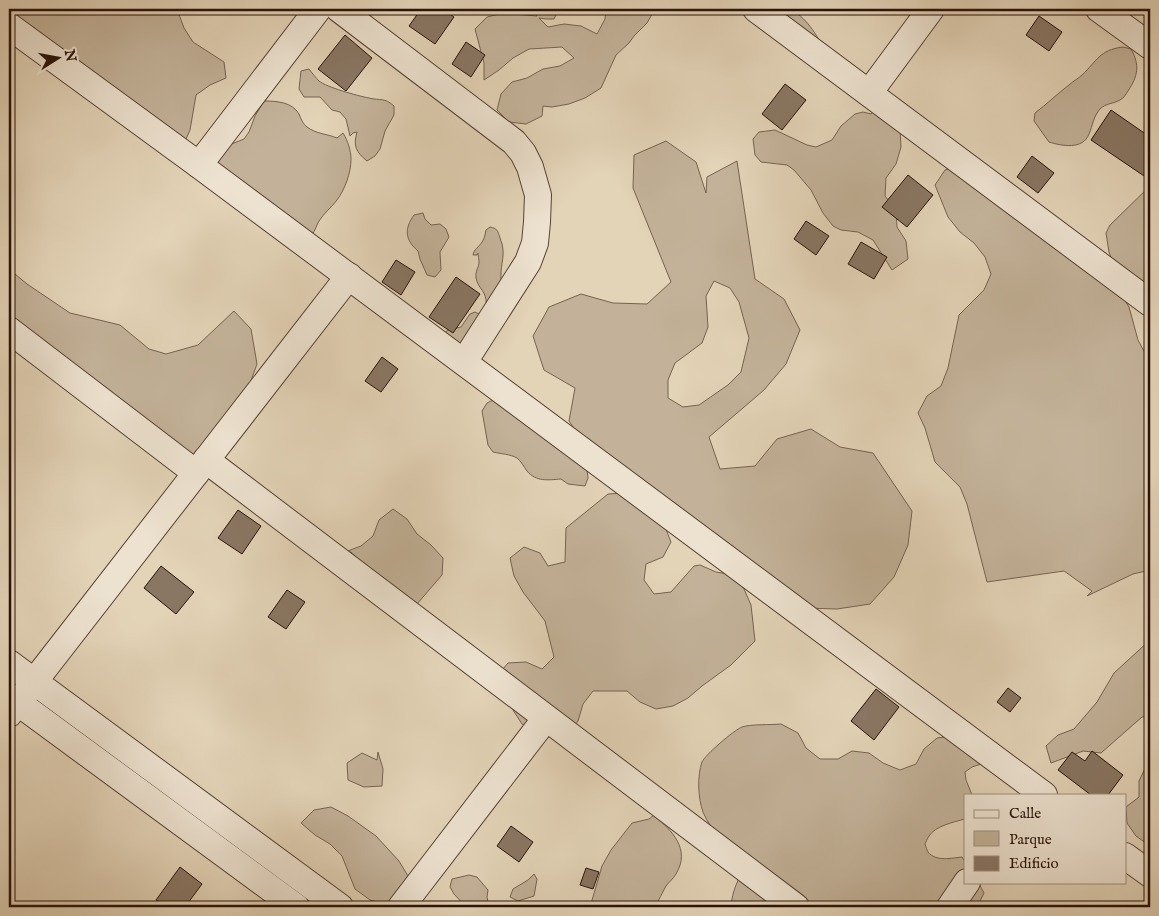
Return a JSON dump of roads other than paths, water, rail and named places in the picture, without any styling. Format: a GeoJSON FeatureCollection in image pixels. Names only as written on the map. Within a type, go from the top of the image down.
{"type":"FeatureCollection","features":[{"type":"Feature","properties":{"kind":"street"},"geometry":{"type":"LineString","coordinates":[[199,165],[318,9]]}},
{"type":"Feature","properties":{"kind":"street"},"geometry":{"type":"LineString","coordinates":[[339,9],[514,142],[523,153],[530,167],[538,195],[535,243],[528,262],[464,362]]}},
{"type":"Feature","properties":{"kind":"street"},"geometry":{"type":"LineString","coordinates":[[756,9],[1150,303]]}},
{"type":"Feature","properties":{"kind":"street"},"geometry":{"type":"LineString","coordinates":[[869,93],[930,9]]}},
{"type":"Feature","properties":{"kind":"street"},"geometry":{"type":"LineString","coordinates":[[1100,9],[1150,46]]}},
{"type":"Feature","properties":{"kind":"street"},"geometry":{"type":"LineString","coordinates":[[9,26],[349,276],[1035,792]]}},
{"type":"Feature","properties":{"kind":"street"},"geometry":{"type":"LineString","coordinates":[[296,907],[12,704],[34,682],[349,276]]}},
{"type":"Feature","properties":{"kind":"street"},"geometry":{"type":"LineString","coordinates":[[9,330],[201,466],[546,718],[796,907]]}},
{"type":"Feature","properties":{"kind":"street"},"geometry":{"type":"LineString","coordinates":[[9,664],[340,907]]}},
{"type":"Feature","properties":{"kind":"street"},"geometry":{"type":"LineString","coordinates":[[402,907],[546,718]]}},
{"type":"Feature","properties":{"kind":"street"},"geometry":{"type":"LineString","coordinates":[[1126,857],[1150,874]]}},
{"type":"Feature","properties":{"kind":"street"},"geometry":{"type":"LineString","coordinates":[[950,907],[966,884]]}}]}
